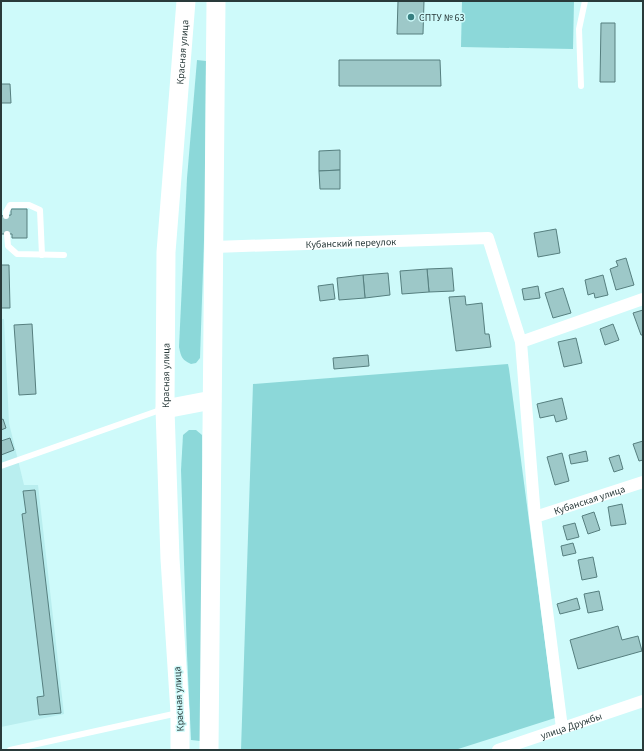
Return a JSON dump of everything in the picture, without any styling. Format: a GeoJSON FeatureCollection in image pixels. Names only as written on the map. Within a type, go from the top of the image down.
{"type":"FeatureCollection","features":[{"type":"Feature","properties":{"kind":"main road","name":"Красная улица"},"geometry":{"type":"LineString","coordinates":[[180,750],[180,713],[170,559],[165,409],[166,252],[186,1]]}},
{"type":"Feature","properties":{"kind":"main road"},"geometry":{"type":"LineString","coordinates":[[209,750],[216,1]]}},
{"type":"Feature","properties":{"kind":"main road"},"geometry":{"type":"LineString","coordinates":[[165,409],[212,400]]}},
{"type":"Feature","properties":{"kind":"street","name":"Кубанский переулок"},"geometry":{"type":"LineString","coordinates":[[214,247],[488,238],[522,342]]}},
{"type":"Feature","properties":{"kind":"street"},"geometry":{"type":"LineString","coordinates":[[562,728],[535,517],[522,342],[643,299]]}},
{"type":"Feature","properties":{"kind":"street","name":"Кубанская улица"},"geometry":{"type":"LineString","coordinates":[[535,517],[643,482]]}},
{"type":"Feature","properties":{"kind":"street","name":"улица Дружбы"},"geometry":{"type":"LineString","coordinates":[[498,750],[643,701]]}},
{"type":"Feature","properties":{"kind":"lane"},"geometry":{"type":"LineString","coordinates":[[580,86],[580,29],[585,1]]}},
{"type":"Feature","properties":{"kind":"lane"},"geometry":{"type":"LineString","coordinates":[[6,216],[6,212],[10,205],[29,205],[40,210],[42,255]]}},
{"type":"Feature","properties":{"kind":"lane"},"geometry":{"type":"LineString","coordinates":[[7,234],[8,246],[17,254],[64,255]]}},
{"type":"Feature","properties":{"kind":"lane"},"geometry":{"type":"LineString","coordinates":[[1,466],[165,409]]}},
{"type":"Feature","properties":{"kind":"lane"},"geometry":{"type":"LineString","coordinates":[[10,750],[180,713]]}},
{"type":"Feature","properties":{"kind":"shaded area"},"geometry":{"type":"Polygon","coordinates":[[[462,1],[574,1],[573,49],[461,47],[462,1]]]}},
{"type":"Feature","properties":{"kind":"shaded area"},"geometry":{"type":"Polygon","coordinates":[[[197,60],[206,61],[205,212],[200,358],[196,363],[191,364],[182,358],[179,347],[187,178],[197,60]]]}},
{"type":"Feature","properties":{"kind":"shaded area"},"geometry":{"type":"Polygon","coordinates":[[[1,319],[4,319],[9,423],[24,485],[38,485],[64,714],[1,727],[1,319]]]}},
{"type":"Feature","properties":{"kind":"shaded area"},"geometry":{"type":"Polygon","coordinates":[[[508,364],[555,718],[455,750],[241,750],[253,384],[508,364]]]}},
{"type":"Feature","properties":{"kind":"shaded area"},"geometry":{"type":"Polygon","coordinates":[[[189,430],[196,430],[202,435],[205,587],[200,741],[191,740],[187,654],[181,470],[183,435],[189,430]]]}},
{"type":"Feature","properties":{"kind":"building","name":"СПТУ № 63"},"geometry":{"type":"Polygon","coordinates":[[[398,1],[424,1],[423,34],[397,34],[398,1]]]}},
{"type":"Feature","properties":{"kind":"building"},"geometry":{"type":"Polygon","coordinates":[[[601,23],[615,23],[615,82],[600,82],[601,23]]]}},
{"type":"Feature","properties":{"kind":"building"},"geometry":{"type":"Polygon","coordinates":[[[339,60],[440,60],[441,86],[339,86],[339,60]]]}},
{"type":"Feature","properties":{"kind":"building"},"geometry":{"type":"Polygon","coordinates":[[[1,84],[10,84],[11,103],[1,103],[1,84]]]}},
{"type":"Feature","properties":{"kind":"building"},"geometry":{"type":"Polygon","coordinates":[[[340,150],[340,170],[319,171],[319,151],[340,150]]]}},
{"type":"Feature","properties":{"kind":"building"},"geometry":{"type":"Polygon","coordinates":[[[340,170],[340,189],[320,189],[319,171],[340,170]]]}},
{"type":"Feature","properties":{"kind":"building"},"geometry":{"type":"Polygon","coordinates":[[[11,209],[27,209],[27,238],[12,238],[12,234],[1,234],[1,216],[11,215],[11,209]]]}},
{"type":"Feature","properties":{"kind":"building"},"geometry":{"type":"Polygon","coordinates":[[[556,229],[560,253],[538,257],[534,233],[556,229]]]}},
{"type":"Feature","properties":{"kind":"building"},"geometry":{"type":"Polygon","coordinates":[[[626,258],[634,285],[616,290],[610,269],[618,266],[616,261],[626,258]]]}},
{"type":"Feature","properties":{"kind":"building"},"geometry":{"type":"Polygon","coordinates":[[[1,265],[9,265],[10,308],[1,308],[1,265]]]}},
{"type":"Feature","properties":{"kind":"building"},"geometry":{"type":"Polygon","coordinates":[[[452,268],[454,291],[429,292],[427,269],[452,268]]]}},
{"type":"Feature","properties":{"kind":"building"},"geometry":{"type":"Polygon","coordinates":[[[427,269],[429,292],[402,294],[400,271],[427,269]]]}},
{"type":"Feature","properties":{"kind":"building"},"geometry":{"type":"Polygon","coordinates":[[[388,273],[390,295],[365,298],[363,275],[388,273]]]}},
{"type":"Feature","properties":{"kind":"building"},"geometry":{"type":"Polygon","coordinates":[[[363,275],[365,298],[339,300],[337,278],[363,275]]]}},
{"type":"Feature","properties":{"kind":"building"},"geometry":{"type":"Polygon","coordinates":[[[603,275],[608,295],[595,298],[594,293],[588,295],[585,280],[603,275]]]}},
{"type":"Feature","properties":{"kind":"building"},"geometry":{"type":"Polygon","coordinates":[[[333,284],[335,299],[320,301],[318,286],[333,284]]]}},
{"type":"Feature","properties":{"kind":"building"},"geometry":{"type":"Polygon","coordinates":[[[538,286],[540,298],[524,300],[522,289],[538,286]]]}},
{"type":"Feature","properties":{"kind":"building"},"geometry":{"type":"Polygon","coordinates":[[[563,288],[571,313],[553,318],[545,293],[563,288]]]}},
{"type":"Feature","properties":{"kind":"building"},"geometry":{"type":"Polygon","coordinates":[[[465,296],[466,305],[482,303],[485,334],[489,334],[491,347],[456,351],[449,297],[465,296]]]}},
{"type":"Feature","properties":{"kind":"building"},"geometry":{"type":"Polygon","coordinates":[[[643,310],[643,335],[641,335],[633,313],[643,310]]]}},
{"type":"Feature","properties":{"kind":"building"},"geometry":{"type":"Polygon","coordinates":[[[32,324],[36,394],[19,395],[14,325],[32,324]]]}},
{"type":"Feature","properties":{"kind":"building"},"geometry":{"type":"Polygon","coordinates":[[[613,324],[619,340],[605,345],[600,329],[613,324]]]}},
{"type":"Feature","properties":{"kind":"building"},"geometry":{"type":"Polygon","coordinates":[[[576,338],[582,363],[564,367],[558,342],[576,338]]]}},
{"type":"Feature","properties":{"kind":"building"},"geometry":{"type":"Polygon","coordinates":[[[368,355],[369,366],[334,369],[333,358],[368,355]]]}},
{"type":"Feature","properties":{"kind":"building"},"geometry":{"type":"Polygon","coordinates":[[[562,398],[567,419],[556,422],[554,415],[540,418],[537,404],[562,398]]]}},
{"type":"Feature","properties":{"kind":"building"},"geometry":{"type":"Polygon","coordinates":[[[3,419],[6,428],[1,430],[1,420],[3,419]]]}},
{"type":"Feature","properties":{"kind":"building"},"geometry":{"type":"Polygon","coordinates":[[[10,438],[14,450],[1,455],[1,441],[10,438]]]}},
{"type":"Feature","properties":{"kind":"building"},"geometry":{"type":"Polygon","coordinates":[[[643,441],[643,460],[639,461],[633,444],[643,441]]]}},
{"type":"Feature","properties":{"kind":"building"},"geometry":{"type":"Polygon","coordinates":[[[586,451],[588,461],[571,464],[569,455],[586,451]]]}},
{"type":"Feature","properties":{"kind":"building"},"geometry":{"type":"Polygon","coordinates":[[[562,453],[569,481],[555,485],[547,457],[562,453]]]}},
{"type":"Feature","properties":{"kind":"building"},"geometry":{"type":"Polygon","coordinates":[[[619,455],[623,469],[614,472],[609,458],[619,455]]]}},
{"type":"Feature","properties":{"kind":"building"},"geometry":{"type":"Polygon","coordinates":[[[35,490],[61,713],[39,715],[37,697],[44,696],[22,514],[26,513],[23,491],[35,490]]]}},
{"type":"Feature","properties":{"kind":"building"},"geometry":{"type":"Polygon","coordinates":[[[622,504],[626,524],[611,526],[608,507],[622,504]]]}},
{"type":"Feature","properties":{"kind":"building"},"geometry":{"type":"Polygon","coordinates":[[[594,512],[600,530],[588,534],[582,516],[594,512]]]}},
{"type":"Feature","properties":{"kind":"building"},"geometry":{"type":"Polygon","coordinates":[[[575,523],[579,537],[567,540],[563,526],[575,523]]]}},
{"type":"Feature","properties":{"kind":"building"},"geometry":{"type":"Polygon","coordinates":[[[573,543],[576,553],[563,556],[561,546],[573,543]]]}},
{"type":"Feature","properties":{"kind":"building"},"geometry":{"type":"Polygon","coordinates":[[[593,557],[597,577],[582,580],[578,560],[593,557]]]}},
{"type":"Feature","properties":{"kind":"building"},"geometry":{"type":"Polygon","coordinates":[[[599,591],[603,610],[588,613],[584,594],[599,591]]]}},
{"type":"Feature","properties":{"kind":"building"},"geometry":{"type":"Polygon","coordinates":[[[577,598],[580,609],[560,614],[557,604],[577,598]]]}},
{"type":"Feature","properties":{"kind":"building"},"geometry":{"type":"Polygon","coordinates":[[[618,626],[622,640],[638,636],[642,651],[578,669],[570,640],[618,626]]]}},
{"type":"Feature","properties":{"kind":"place","name":"СПТУ № 63"},"geometry":{"type":"Point","coordinates":[411,17]}}]}
